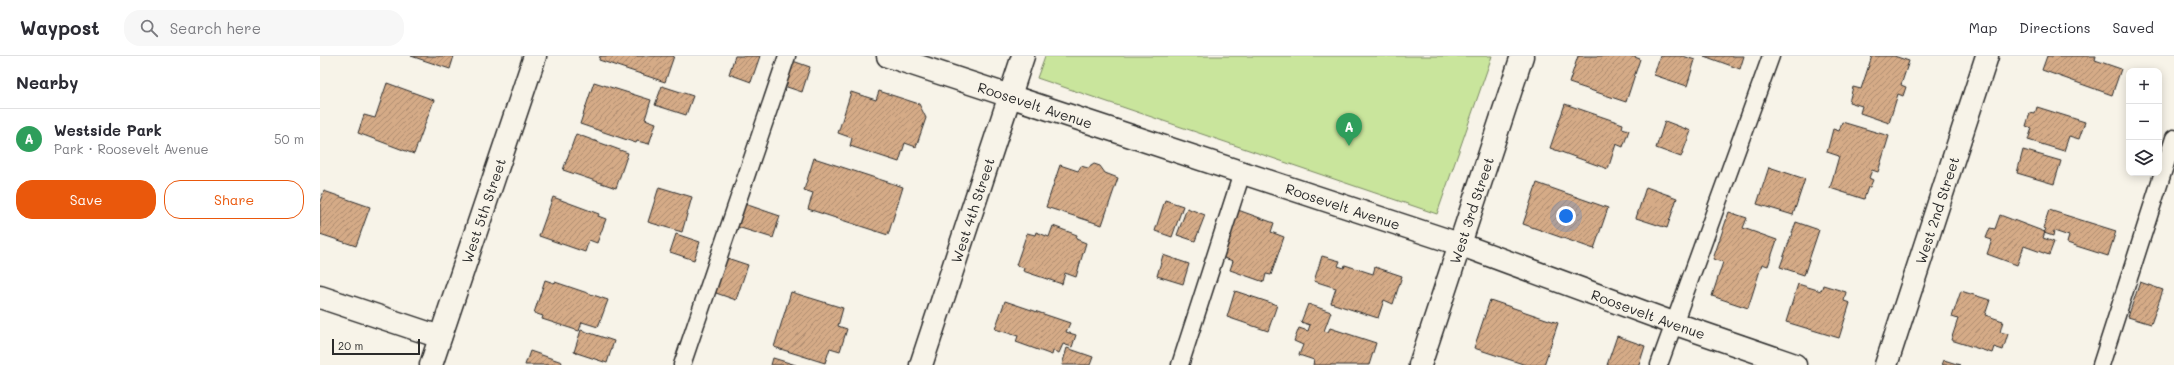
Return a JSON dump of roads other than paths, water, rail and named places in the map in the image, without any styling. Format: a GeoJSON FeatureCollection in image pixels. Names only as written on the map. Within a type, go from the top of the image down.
{"type":"FeatureCollection","features":[{"type":"Feature","properties":{"kind":"street","name":"West 5th Street"},"geometry":{"type":"LineString","coordinates":[[431,365],[535,56]]}},
{"type":"Feature","properties":{"kind":"street","name":"Roosevelt Avenue"},"geometry":{"type":"LineString","coordinates":[[888,56],[1459,244],[1673,323],[1795,365]]}},
{"type":"Feature","properties":{"kind":"street","name":"West 4th Street"},"geometry":{"type":"LineString","coordinates":[[921,365],[1023,56]]}},
{"type":"Feature","properties":{"kind":"street","name":"West 3rd Street"},"geometry":{"type":"LineString","coordinates":[[1420,365],[1522,56]]}},
{"type":"Feature","properties":{"kind":"street","name":"West 2nd Street"},"geometry":{"type":"LineString","coordinates":[[1886,365],[1987,56]]}},
{"type":"Feature","properties":{"kind":"street"},"geometry":{"type":"LineString","coordinates":[[320,297],[440,337]]}},
{"type":"Feature","properties":{"kind":"lane"},"geometry":{"type":"LineString","coordinates":[[682,365],[787,56]]}},
{"type":"Feature","properties":{"kind":"lane"},"geometry":{"type":"LineString","coordinates":[[1659,365],[1771,56]]}},
{"type":"Feature","properties":{"kind":"lane"},"geometry":{"type":"LineString","coordinates":[[2101,365],[2174,138]]}},
{"type":"Feature","properties":{"kind":"lane"},"geometry":{"type":"LineString","coordinates":[[1180,365],[1242,173]]}},
{"type":"Feature","properties":{"kind":"place","name":"Westside Park"},"geometry":{"type":"Point","coordinates":[1349,146]}}]}
